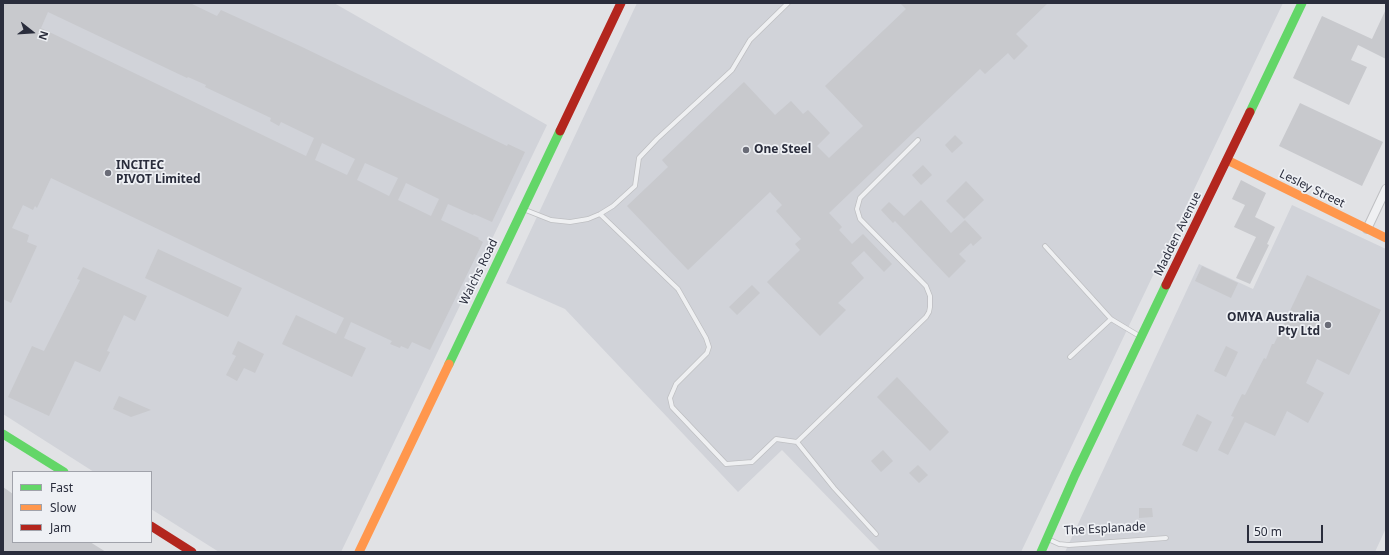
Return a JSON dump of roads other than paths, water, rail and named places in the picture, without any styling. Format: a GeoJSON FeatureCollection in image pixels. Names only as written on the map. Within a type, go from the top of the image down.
{"type":"FeatureCollection","features":[{"type":"Feature","properties":{"kind":"street","name":"Walchs Road"},"geometry":{"type":"LineString","coordinates":[[359,552],[621,3]]}},
{"type":"Feature","properties":{"kind":"street","name":"Madden Avenue"},"geometry":{"type":"LineString","coordinates":[[1075,475],[1302,3]]}},
{"type":"Feature","properties":{"kind":"street","name":"Lesley Street"},"geometry":{"type":"LineString","coordinates":[[1227,160],[1386,238]]}},
{"type":"Feature","properties":{"kind":"street"},"geometry":{"type":"LineString","coordinates":[[1367,229],[1386,189]]}},
{"type":"Feature","properties":{"kind":"street"},"geometry":{"type":"LineString","coordinates":[[3,434],[62,471]]}},
{"type":"Feature","properties":{"kind":"street","name":"The Esplanade"},"geometry":{"type":"LineString","coordinates":[[1041,552],[1075,475]]}},
{"type":"Feature","properties":{"kind":"street"},"geometry":{"type":"LineString","coordinates":[[152,527],[192,552]]}},
{"type":"Feature","properties":{"kind":"lane"},"geometry":{"type":"LineString","coordinates":[[523,209],[542,218],[560,222],[579,222],[600,214],[613,206],[635,186],[640,158],[657,139],[732,70],[750,40],[788,3]]}},
{"type":"Feature","properties":{"kind":"lane"},"geometry":{"type":"LineString","coordinates":[[797,442],[926,317],[929,312],[930,296],[926,286],[860,219],[857,208],[860,198],[918,140]]}},
{"type":"Feature","properties":{"kind":"lane"},"geometry":{"type":"LineString","coordinates":[[600,214],[678,289],[708,342],[709,347],[707,354],[676,384],[670,398],[672,407],[726,464],[752,462],[776,439],[797,442],[834,488],[876,534]]}},
{"type":"Feature","properties":{"kind":"lane"},"geometry":{"type":"LineString","coordinates":[[1045,246],[1110,319],[1142,337]]}},
{"type":"Feature","properties":{"kind":"lane"},"geometry":{"type":"LineString","coordinates":[[1070,357],[1110,319]]}},
{"type":"Feature","properties":{"kind":"lane","name":"The Esplanade"},"geometry":{"type":"LineString","coordinates":[[1047,538],[1059,544],[1069,545],[1166,538]]}},
{"type":"Feature","properties":{"kind":"place","name":"One Steel"},"geometry":{"type":"Point","coordinates":[746,150]}},
{"type":"Feature","properties":{"kind":"place","name":"INCITEC PIVOT Limited"},"geometry":{"type":"Point","coordinates":[108,173]}},
{"type":"Feature","properties":{"kind":"place","name":"OMYA Australia Pty Ltd"},"geometry":{"type":"Point","coordinates":[1328,325]}}]}
